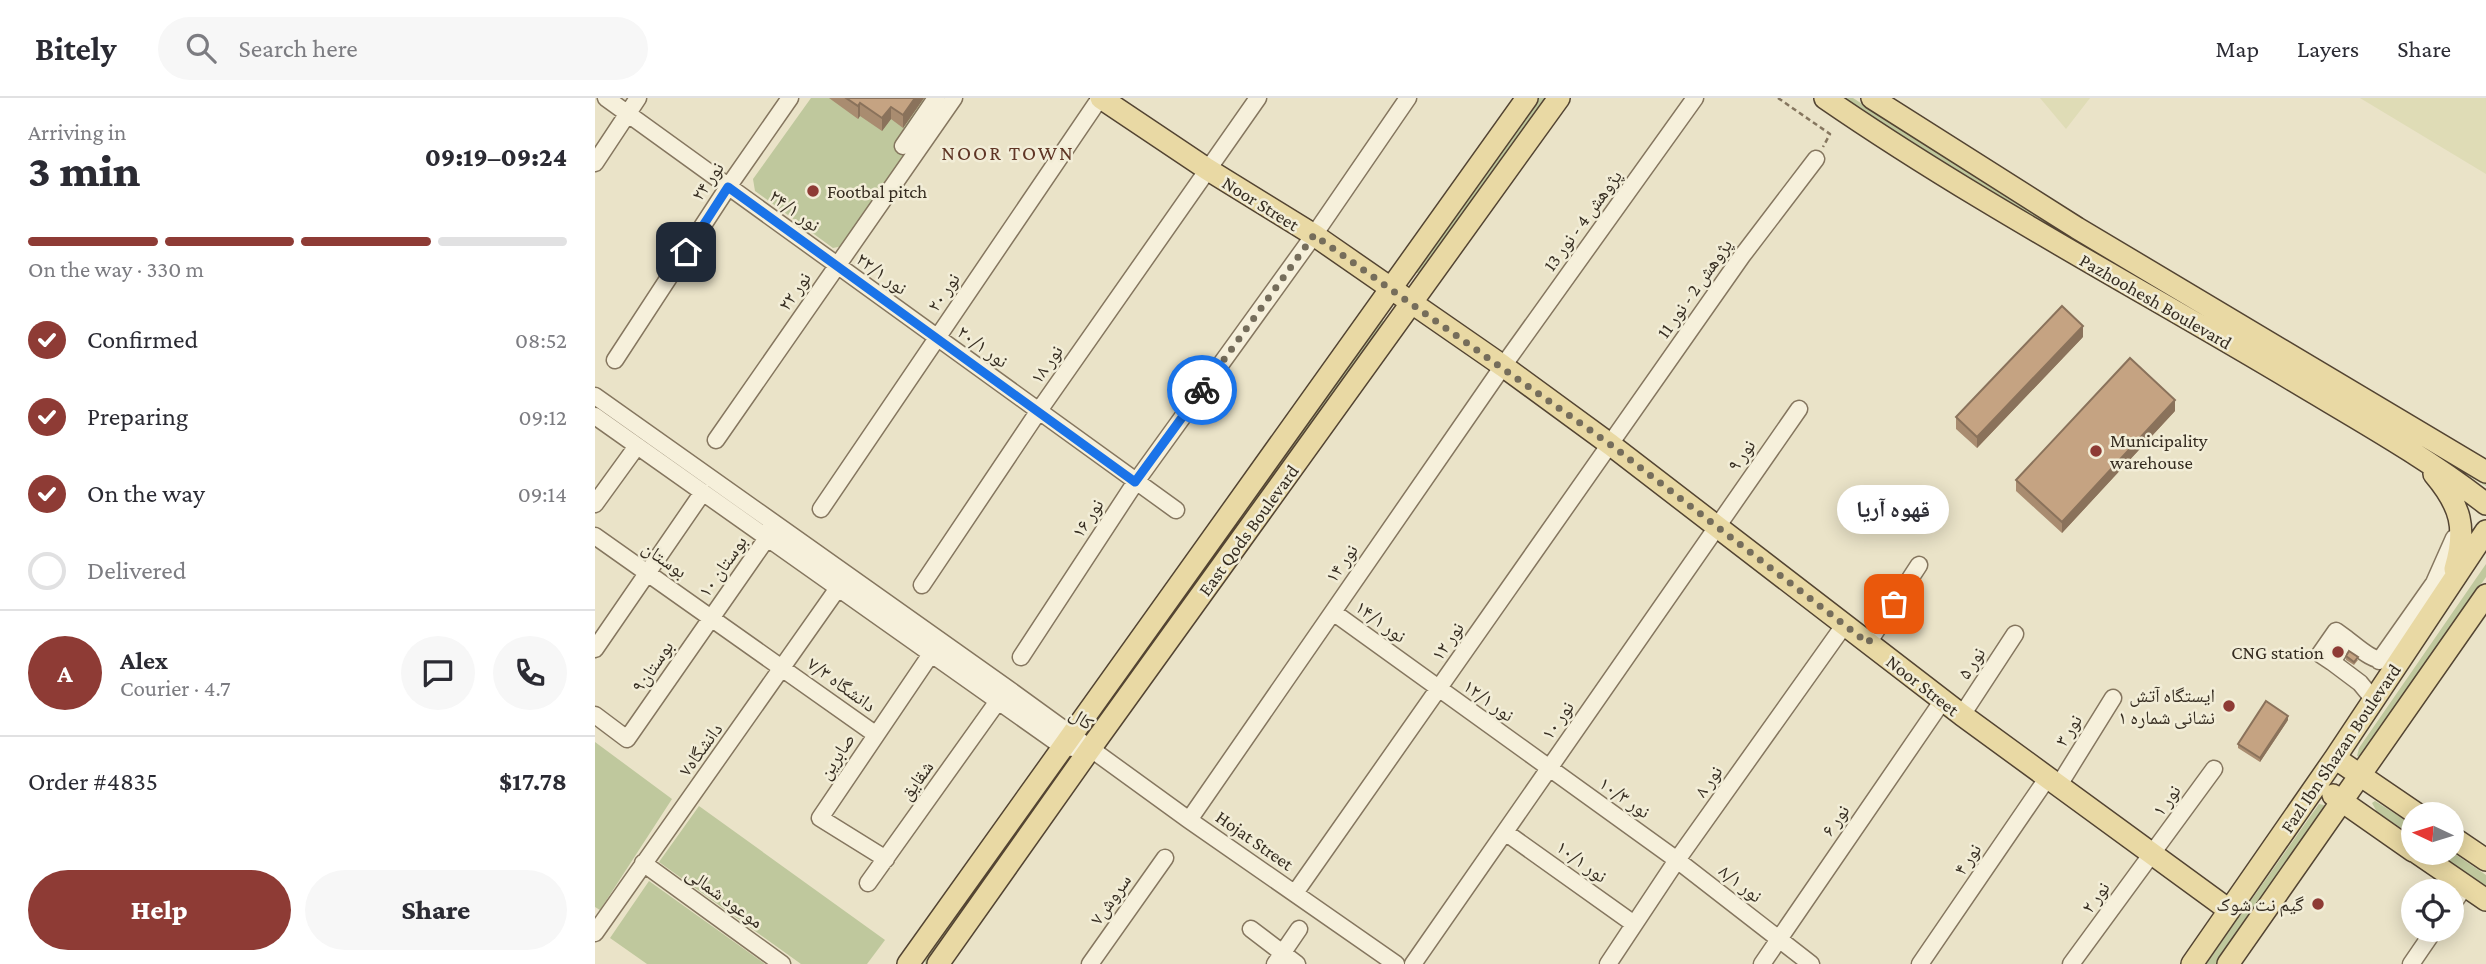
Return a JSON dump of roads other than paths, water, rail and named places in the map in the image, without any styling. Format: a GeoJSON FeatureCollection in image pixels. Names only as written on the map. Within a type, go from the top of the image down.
{"type":"FeatureCollection","features":[{"type":"Feature","properties":{"kind":"main road","name":"Noor Street"},"geometry":{"type":"LineString","coordinates":[[1100,98],[1207,169],[1314,235],[1503,366],[1718,526],[1943,701],[2229,910]]}},
{"type":"Feature","properties":{"kind":"main road","name":"East Qods Boulevard"},"geometry":{"type":"LineString","coordinates":[[908,964],[1527,98]]}},
{"type":"Feature","properties":{"kind":"main road","name":"East Qods Boulevard"},"geometry":{"type":"LineString","coordinates":[[939,964],[1090,749],[1559,98]]}},
{"type":"Feature","properties":{"kind":"main road","name":"Pazhoohesh Boulevard"},"geometry":{"type":"LineString","coordinates":[[1825,98],[1878,135],[2017,221],[2218,336],[2419,456],[2486,505]]}},
{"type":"Feature","properties":{"kind":"main road","name":"Pazhoohesh Boulevard"},"geometry":{"type":"LineString","coordinates":[[1872,98],[2077,228],[2486,472]]}},
{"type":"Feature","properties":{"kind":"main road"},"geometry":{"type":"LineString","coordinates":[[2419,456],[2447,490],[2461,515],[2461,548],[2448,589]]}},
{"type":"Feature","properties":{"kind":"main road","name":"Fazl Ibn Shazan Boulevard"},"geometry":{"type":"LineString","coordinates":[[2192,964],[2335,758],[2486,531]]}},
{"type":"Feature","properties":{"kind":"main road","name":"Fazl Ibn Shazan Boulevard"},"geometry":{"type":"LineString","coordinates":[[2228,964],[2486,595]]}},
{"type":"Feature","properties":{"kind":"main road"},"geometry":{"type":"LineString","coordinates":[[2335,758],[2401,803]]}},
{"type":"Feature","properties":{"kind":"main road"},"geometry":{"type":"LineString","coordinates":[[2316,784],[2401,841]]}},
{"type":"Feature","properties":{"kind":"main road"},"geometry":{"type":"LineString","coordinates":[[2464,844],[2485,857]]}},
{"type":"Feature","properties":{"kind":"main road"},"geometry":{"type":"LineString","coordinates":[[2435,865],[2486,900]]}},
{"type":"Feature","properties":{"kind":"street","name":"نور ۲۴/۱"},"geometry":{"type":"LineString","coordinates":[[605,98],[837,266]]}},
{"type":"Feature","properties":{"kind":"street"},"geometry":{"type":"LineString","coordinates":[[595,163],[638,98]]}},
{"type":"Feature","properties":{"kind":"street","name":"نور ۲۴"},"geometry":{"type":"LineString","coordinates":[[615,360],[728,187],[790,98]]}},
{"type":"Feature","properties":{"kind":"street"},"geometry":{"type":"LineString","coordinates":[[903,146],[936,98]]}},
{"type":"Feature","properties":{"kind":"street","name":"نور ۲۲"},"geometry":{"type":"LineString","coordinates":[[716,440],[954,98]]}},
{"type":"Feature","properties":{"kind":"street","name":"نور ۲۰"},"geometry":{"type":"LineString","coordinates":[[821,509],[1100,98]]}},
{"type":"Feature","properties":{"kind":"street","name":"نور ۱۸"},"geometry":{"type":"LineString","coordinates":[[922,585],[1038,412],[1258,98]]}},
{"type":"Feature","properties":{"kind":"street","name":"نور ۱۶"},"geometry":{"type":"LineString","coordinates":[[1021,657],[1135,482],[1314,235],[1408,98]]}},
{"type":"Feature","properties":{"kind":"street","name":"پژوهش 4 - نور 13"},"geometry":{"type":"LineString","coordinates":[[1503,366],[1695,98]]}},
{"type":"Feature","properties":{"kind":"street","name":"پژوهش 2 - نور 11"},"geometry":{"type":"LineString","coordinates":[[1611,445],[1742,256],[1816,159]]}},
{"type":"Feature","properties":{"kind":"street","name":"نور ۲۲/۱"},"geometry":{"type":"LineString","coordinates":[[837,266],[937,338]]}},
{"type":"Feature","properties":{"kind":"street","name":"نور ۲۰/۱"},"geometry":{"type":"LineString","coordinates":[[937,338],[1176,510]]}},
{"type":"Feature","properties":{"kind":"street","name":"نور ۱۴"},"geometry":{"type":"LineString","coordinates":[[1189,820],[1503,366]]}},
{"type":"Feature","properties":{"kind":"street","name":"کال"},"geometry":{"type":"LineString","coordinates":[[595,396],[999,682],[1067,741]]}},
{"type":"Feature","properties":{"kind":"street","name":"نور ۹"},"geometry":{"type":"LineString","coordinates":[[1718,526],[1799,409]]}},
{"type":"Feature","properties":{"kind":"street","name":"کال"},"geometry":{"type":"LineString","coordinates":[[595,416],[998,701],[1067,741],[1090,749]]}},
{"type":"Feature","properties":{"kind":"street","name":"نور ۱۲"},"geometry":{"type":"LineString","coordinates":[[1295,893],[1611,445]]}},
{"type":"Feature","properties":{"kind":"street"},"geometry":{"type":"LineString","coordinates":[[595,504],[637,446]]}},
{"type":"Feature","properties":{"kind":"street"},"geometry":{"type":"LineString","coordinates":[[595,649],[703,492]]}},
{"type":"Feature","properties":{"kind":"street"},"geometry":{"type":"LineString","coordinates":[[2379,661],[2434,583],[2451,550],[2461,515]]}},
{"type":"Feature","properties":{"kind":"street","name":"نور ۱۰"},"geometry":{"type":"LineString","coordinates":[[1413,964],[1718,526]]}},
{"type":"Feature","properties":{"kind":"street","name":"بوستان"},"geometry":{"type":"LineString","coordinates":[[595,536],[784,668]]}},
{"type":"Feature","properties":{"kind":"street","name":"بوستان ۱۰"},"geometry":{"type":"LineString","coordinates":[[712,617],[767,538]]}},
{"type":"Feature","properties":{"kind":"street"},"geometry":{"type":"LineString","coordinates":[[1868,643],[1919,565]]}},
{"type":"Feature","properties":{"kind":"street","name":"دانشگاه۷"},"geometry":{"type":"LineString","coordinates":[[597,925],[784,668],[838,588]]}},
{"type":"Feature","properties":{"kind":"street","name":"نور ۱۴/۱"},"geometry":{"type":"LineString","coordinates":[[1333,612],[1439,689]]}},
{"type":"Feature","properties":{"kind":"street","name":"بوستان۹"},"geometry":{"type":"LineString","coordinates":[[595,715],[628,739],[712,617]]}},
{"type":"Feature","properties":{"kind":"street","name":"نور ۸"},"geometry":{"type":"LineString","coordinates":[[1608,964],[1677,860],[1845,624]]}},
{"type":"Feature","properties":{"kind":"street","name":"نور ۵"},"geometry":{"type":"LineString","coordinates":[[1962,715],[2015,634]]}},
{"type":"Feature","properties":{"kind":"street"},"geometry":{"type":"LineString","coordinates":[[2374,700],[2360,683],[2332,662],[2347,639],[2379,661],[2403,656]]}},
{"type":"Feature","properties":{"kind":"street","name":"صابرین"},"geometry":{"type":"LineString","coordinates":[[886,859],[820,818],[931,654]]}},
{"type":"Feature","properties":{"kind":"street","name":"دانشگاه ۷/۳"},"geometry":{"type":"LineString","coordinates":[[784,668],[875,734]]}},
{"type":"Feature","properties":{"kind":"street","name":"نور ۱۲/۱"},"geometry":{"type":"LineString","coordinates":[[1439,689],[1549,769]]}},
{"type":"Feature","properties":{"kind":"street","name":"نور ۳"},"geometry":{"type":"LineString","coordinates":[[2053,781],[2113,698]]}},
{"type":"Feature","properties":{"kind":"street","name":"شقایق"},"geometry":{"type":"LineString","coordinates":[[868,883],[998,701]]}},
{"type":"Feature","properties":{"kind":"street","name":"نور ۶"},"geometry":{"type":"LineString","coordinates":[[1762,964],[1943,701]]}},
{"type":"Feature","properties":{"kind":"street","name":"Hojat Street"},"geometry":{"type":"LineString","coordinates":[[1090,749],[1396,964]]}},
{"type":"Feature","properties":{"kind":"street","name":"نور ۱۰/۳"},"geometry":{"type":"LineString","coordinates":[[1549,769],[1677,860]]}},
{"type":"Feature","properties":{"kind":"street","name":"نور ۱"},"geometry":{"type":"LineString","coordinates":[[2152,855],[2214,769]]}},
{"type":"Feature","properties":{"kind":"street","name":"نور ۴"},"geometry":{"type":"LineString","coordinates":[[1920,964],[2053,781]]}},
{"type":"Feature","properties":{"kind":"street","name":"نور ۱۰/۱"},"geometry":{"type":"LineString","coordinates":[[1505,832],[1634,924]]}},
{"type":"Feature","properties":{"kind":"street","name":"نور ۲"},"geometry":{"type":"LineString","coordinates":[[2071,964],[2152,855]]}},
{"type":"Feature","properties":{"kind":"street","name":"سروش۷"},"geometry":{"type":"LineString","coordinates":[[1090,964],[1165,858]]}},
{"type":"Feature","properties":{"kind":"street","name":"نور ۸/۱"},"geometry":{"type":"LineString","coordinates":[[1677,860],[1811,964]]}},
{"type":"Feature","properties":{"kind":"street","name":"موعود شمالی"},"geometry":{"type":"LineString","coordinates":[[643,863],[782,964]]}},
{"type":"Feature","properties":{"kind":"street"},"geometry":{"type":"LineString","coordinates":[[1251,929],[1279,959],[1297,964]]}},
{"type":"Feature","properties":{"kind":"street"},"geometry":{"type":"LineString","coordinates":[[1279,959],[1299,929]]}},
{"type":"Feature","properties":{"kind":"street"},"geometry":{"type":"LineString","coordinates":[[2411,964],[2426,942]]}},
{"type":"Feature","properties":{"kind":"place","name":"Footbal pitch"},"geometry":{"type":"Point","coordinates":[813,191]}},
{"type":"Feature","properties":{"kind":"place","name":"Municipality warehouse"},"geometry":{"type":"Point","coordinates":[2096,451]}},
{"type":"Feature","properties":{"kind":"place","name":"قهوه آریا"},"geometry":{"type":"Point","coordinates":[1894,604]}},
{"type":"Feature","properties":{"kind":"place","name":"CNG station"},"geometry":{"type":"Point","coordinates":[2338,652]}},
{"type":"Feature","properties":{"kind":"place","name":"ایستگاه آتش نشانی شماره ۱"},"geometry":{"type":"Point","coordinates":[2229,706]}},
{"type":"Feature","properties":{"kind":"place","name":"گیم نت شوک"},"geometry":{"type":"Point","coordinates":[2318,904]}},
{"type":"Feature","properties":{"kind":"district","name":"NOOR TOWN"},"geometry":{"type":"Point","coordinates":[1008,153]}}]}
